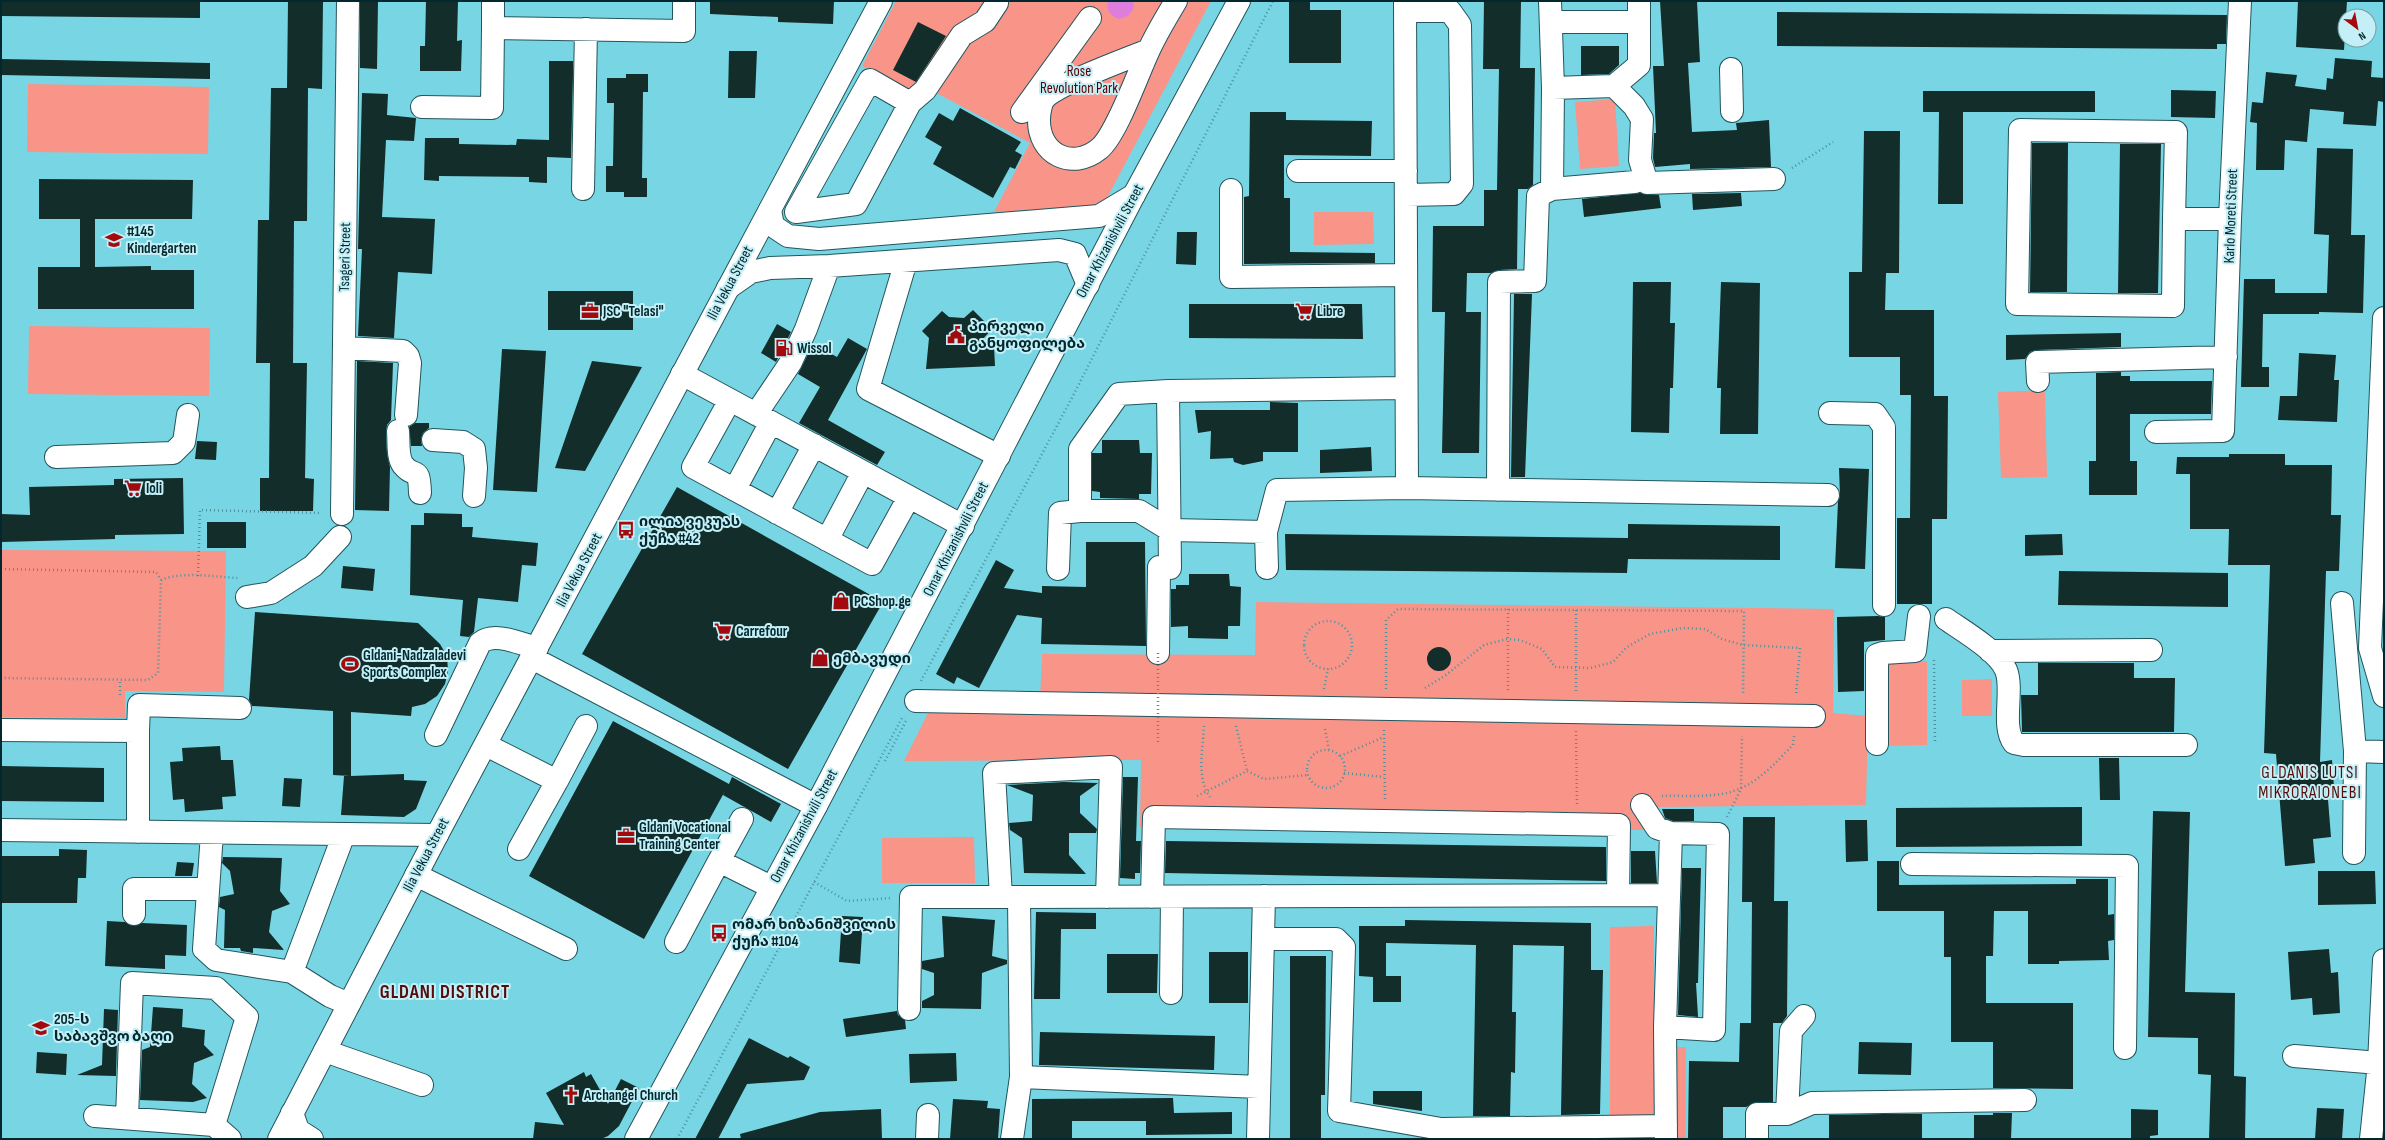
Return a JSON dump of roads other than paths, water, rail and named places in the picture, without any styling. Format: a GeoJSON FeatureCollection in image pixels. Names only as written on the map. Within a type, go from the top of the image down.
{"type":"FeatureCollection","features":[{"type":"Feature","properties":{"kind":"street","name":"Tsageri Street"},"geometry":{"type":"LineString","coordinates":[[342,514],[348,1]]}},
{"type":"Feature","properties":{"kind":"street"},"geometry":{"type":"LineString","coordinates":[[422,107],[492,108],[494,1]]}},
{"type":"Feature","properties":{"kind":"street"},"geometry":{"type":"LineString","coordinates":[[493,28],[684,31],[684,1]]}},
{"type":"Feature","properties":{"kind":"street","name":"Ilia Vekua Street"},"geometry":{"type":"LineString","coordinates":[[279,1139],[437,835],[881,1]]}},
{"type":"Feature","properties":{"kind":"street"},"geometry":{"type":"LineString","coordinates":[[1149,50],[1059,88],[1044,99],[1039,114],[1039,133],[1046,146],[1057,154],[1069,158],[1085,158],[1100,149],[1118,119],[1149,50],[1176,1]]}},
{"type":"Feature","properties":{"kind":"street","name":"Omar Khizanishvili Street"},"geometry":{"type":"LineString","coordinates":[[635,1138],[816,806],[1134,195],[1238,1]]}},
{"type":"Feature","properties":{"kind":"street"},"geometry":{"type":"LineString","coordinates":[[1550,1],[1553,88],[1552,189]]}},
{"type":"Feature","properties":{"kind":"street","name":"Karlo Moreti Street"},"geometry":{"type":"LineString","coordinates":[[2156,432],[2223,431],[2230,219],[2240,1]]}},
{"type":"Feature","properties":{"kind":"street"},"geometry":{"type":"LineString","coordinates":[[910,103],[870,80],[796,212],[856,204],[910,103],[924,90],[962,35],[985,21],[997,3]]}},
{"type":"Feature","properties":{"kind":"street"},"geometry":{"type":"LineString","coordinates":[[1406,195],[1454,194],[1462,184],[1460,25],[1450,11],[1405,6],[1407,488]]}},
{"type":"Feature","properties":{"kind":"street"},"geometry":{"type":"LineString","coordinates":[[1551,22],[1639,11],[1639,65],[1614,86],[1553,88]]}},
{"type":"Feature","properties":{"kind":"street"},"geometry":{"type":"LineString","coordinates":[[1022,112],[1090,18]]}},
{"type":"Feature","properties":{"kind":"street"},"geometry":{"type":"LineString","coordinates":[[583,189],[586,29]]}},
{"type":"Feature","properties":{"kind":"street"},"geometry":{"type":"LineString","coordinates":[[1731,69],[1732,111]]}},
{"type":"Feature","properties":{"kind":"street"},"geometry":{"type":"LineString","coordinates":[[1614,86],[1634,106],[1642,119],[1640,160],[1647,183],[1774,179]]}},
{"type":"Feature","properties":{"kind":"street"},"geometry":{"type":"LineString","coordinates":[[2020,130],[2176,132],[2174,218],[2173,306],[2017,304],[2020,130]]}},
{"type":"Feature","properties":{"kind":"street"},"geometry":{"type":"LineString","coordinates":[[1298,171],[1406,171]]}},
{"type":"Feature","properties":{"kind":"street"},"geometry":{"type":"LineString","coordinates":[[1498,490],[1499,282],[1535,281],[1538,196],[1552,189],[1635,182]]}},
{"type":"Feature","properties":{"kind":"street"},"geometry":{"type":"LineString","coordinates":[[1231,190],[1231,277],[1406,275]]}},
{"type":"Feature","properties":{"kind":"street"},"geometry":{"type":"LineString","coordinates":[[770,210],[772,226],[788,236],[819,239],[1099,216],[1134,195]]}},
{"type":"Feature","properties":{"kind":"street"},"geometry":{"type":"LineString","coordinates":[[819,239],[825,208]]}},
{"type":"Feature","properties":{"kind":"street"},"geometry":{"type":"LineString","coordinates":[[2174,218],[2230,219]]}},
{"type":"Feature","properties":{"kind":"street"},"geometry":{"type":"LineString","coordinates":[[728,288],[751,272],[770,268],[829,266],[1059,250],[1075,254],[1088,285]]}},
{"type":"Feature","properties":{"kind":"street"},"geometry":{"type":"LineString","coordinates":[[906,261],[868,389],[999,456]]}},
{"type":"Feature","properties":{"kind":"street"},"geometry":{"type":"LineString","coordinates":[[735,489],[764,418],[800,342],[829,266]]}},
{"type":"Feature","properties":{"kind":"street"},"geometry":{"type":"LineString","coordinates":[[2384,318],[2381,435],[2370,648],[2384,696]]}},
{"type":"Feature","properties":{"kind":"street"},"geometry":{"type":"LineString","coordinates":[[344,348],[403,351],[408,356],[410,363],[402,423],[400,460],[403,466],[416,472],[420,477],[420,494]]}},
{"type":"Feature","properties":{"kind":"street"},"geometry":{"type":"LineString","coordinates":[[2038,381],[2037,362],[2226,357]]}},
{"type":"Feature","properties":{"kind":"street"},"geometry":{"type":"LineString","coordinates":[[682,374],[963,526]]}},
{"type":"Feature","properties":{"kind":"street"},"geometry":{"type":"LineString","coordinates":[[1080,511],[1080,449],[1119,394],[1168,391],[1406,388]]}},
{"type":"Feature","properties":{"kind":"street"},"geometry":{"type":"LineString","coordinates":[[1158,653],[1165,567],[1170,530],[1168,391]]}},
{"type":"Feature","properties":{"kind":"street"},"geometry":{"type":"LineString","coordinates":[[730,400],[693,467],[777,513],[872,564],[909,497]]}},
{"type":"Feature","properties":{"kind":"street"},"geometry":{"type":"LineString","coordinates":[[1830,413],[1876,414],[1884,427],[1884,605]]}},
{"type":"Feature","properties":{"kind":"street"},"geometry":{"type":"LineString","coordinates":[[56,457],[173,453],[184,442],[188,415]]}},
{"type":"Feature","properties":{"kind":"street"},"geometry":{"type":"LineString","coordinates":[[433,440],[463,442],[474,449],[476,468],[474,496]]}},
{"type":"Feature","properties":{"kind":"street"},"geometry":{"type":"LineString","coordinates":[[777,513],[814,445]]}},
{"type":"Feature","properties":{"kind":"street"},"geometry":{"type":"LineString","coordinates":[[827,540],[863,472]]}},
{"type":"Feature","properties":{"kind":"street"},"geometry":{"type":"LineString","coordinates":[[1267,568],[1266,532],[1277,490],[1407,488],[1828,495]]}},
{"type":"Feature","properties":{"kind":"street"},"geometry":{"type":"LineString","coordinates":[[1058,569],[1060,513],[1080,511],[1139,511],[1170,530],[1266,532]]}},
{"type":"Feature","properties":{"kind":"street"},"geometry":{"type":"LineString","coordinates":[[247,597],[271,593],[313,566],[340,537]]}},
{"type":"Feature","properties":{"kind":"street"},"geometry":{"type":"LineString","coordinates":[[2342,603],[2355,751],[2354,853]]}},
{"type":"Feature","properties":{"kind":"street"},"geometry":{"type":"LineString","coordinates":[[1876,744],[1877,655],[1883,653],[1915,651],[1919,616]]}},
{"type":"Feature","properties":{"kind":"street"},"geometry":{"type":"LineString","coordinates":[[1946,618],[1990,651],[2006,671],[2010,731],[2014,743],[2024,745],[2186,745]]}},
{"type":"Feature","properties":{"kind":"street"},"geometry":{"type":"LineString","coordinates":[[436,735],[480,643],[486,638],[496,637],[535,653],[816,806]]}},
{"type":"Feature","properties":{"kind":"street"},"geometry":{"type":"LineString","coordinates":[[1990,651],[2151,650]]}},
{"type":"Feature","properties":{"kind":"street"},"geometry":{"type":"LineString","coordinates":[[913,699],[1205,706],[1805,716]]}},
{"type":"Feature","properties":{"kind":"street"},"geometry":{"type":"LineString","coordinates":[[138,832],[139,705],[240,708]]}},
{"type":"Feature","properties":{"kind":"street"},"geometry":{"type":"LineString","coordinates":[[519,849],[586,726]]}},
{"type":"Feature","properties":{"kind":"street"},"geometry":{"type":"LineString","coordinates":[[1,730],[138,731]]}},
{"type":"Feature","properties":{"kind":"street"},"geometry":{"type":"LineString","coordinates":[[486,745],[557,781]]}},
{"type":"Feature","properties":{"kind":"street"},"geometry":{"type":"LineString","coordinates":[[2355,751],[2384,752]]}},
{"type":"Feature","properties":{"kind":"street"},"geometry":{"type":"LineString","coordinates":[[1012,1139],[1021,1077],[1010,897],[994,773],[1111,767],[1107,897]]}},
{"type":"Feature","properties":{"kind":"street"},"geometry":{"type":"LineString","coordinates":[[1642,805],[1657,828],[1671,834],[1718,834],[1714,1030],[1665,1027]]}},
{"type":"Feature","properties":{"kind":"street"},"geometry":{"type":"LineString","coordinates":[[1172,993],[1154,818],[1619,825],[1618,895]]}},
{"type":"Feature","properties":{"kind":"street"},"geometry":{"type":"LineString","coordinates":[[676,942],[742,819]]}},
{"type":"Feature","properties":{"kind":"street"},"geometry":{"type":"LineString","coordinates":[[1,830],[437,835]]}},
{"type":"Feature","properties":{"kind":"street"},"geometry":{"type":"LineString","coordinates":[[212,832],[204,949],[216,960],[292,972],[330,996],[349,1004]]}},
{"type":"Feature","properties":{"kind":"street"},"geometry":{"type":"LineString","coordinates":[[292,972],[344,834]]}},
{"type":"Feature","properties":{"kind":"street"},"geometry":{"type":"LineString","coordinates":[[1263,939],[1336,939],[1344,947],[1339,1111],[1441,1130],[1666,1133],[1665,1027],[1671,834]]}},
{"type":"Feature","properties":{"kind":"street"},"geometry":{"type":"LineString","coordinates":[[719,861],[771,888]]}},
{"type":"Feature","properties":{"kind":"street"},"geometry":{"type":"LineString","coordinates":[[1912,864],[2127,866],[2125,1048]]}},
{"type":"Feature","properties":{"kind":"street"},"geometry":{"type":"LineString","coordinates":[[416,875],[566,949]]}},
{"type":"Feature","properties":{"kind":"street"},"geometry":{"type":"LineString","coordinates":[[134,914],[134,889],[208,889]]}},
{"type":"Feature","properties":{"kind":"street"},"geometry":{"type":"LineString","coordinates":[[909,1009],[911,897],[1669,895]]}},
{"type":"Feature","properties":{"kind":"street"},"geometry":{"type":"LineString","coordinates":[[1258,1139],[1264,896]]}},
{"type":"Feature","properties":{"kind":"street"},"geometry":{"type":"LineString","coordinates":[[2371,1139],[2379,1063],[2384,960]]}},
{"type":"Feature","properties":{"kind":"street"},"geometry":{"type":"LineString","coordinates":[[95,1116],[126,1118],[222,1132],[247,1017],[216,988],[132,983],[126,1118]]}},
{"type":"Feature","properties":{"kind":"street"},"geometry":{"type":"LineString","coordinates":[[1788,1114],[1791,1031],[1804,1016]]}},
{"type":"Feature","properties":{"kind":"street"},"geometry":{"type":"LineString","coordinates":[[325,1051],[422,1085]]}},
{"type":"Feature","properties":{"kind":"street"},"geometry":{"type":"LineString","coordinates":[[2294,1056],[2379,1063]]}},
{"type":"Feature","properties":{"kind":"street"},"geometry":{"type":"LineString","coordinates":[[1021,1077],[1259,1087]]}},
{"type":"Feature","properties":{"kind":"street"},"geometry":{"type":"LineString","coordinates":[[1757,1139],[1757,1114],[1788,1114],[1812,1104],[2025,1100]]}},
{"type":"Feature","properties":{"kind":"street"},"geometry":{"type":"LineString","coordinates":[[292,1112],[298,1130],[312,1139]]}},
{"type":"Feature","properties":{"kind":"street"},"geometry":{"type":"LineString","coordinates":[[927,1139],[928,1115]]}},
{"type":"Feature","properties":{"kind":"place","name":"#145 Kindergarten"},"geometry":{"type":"Point","coordinates":[114,240]}},
{"type":"Feature","properties":{"kind":"place","name":"JSC \"Telasi\""},"geometry":{"type":"Point","coordinates":[590,311]}},
{"type":"Feature","properties":{"kind":"place","name":"Libre"},"geometry":{"type":"Point","coordinates":[1304,311]}},
{"type":"Feature","properties":{"kind":"place","name":"პირველი განყოფილება"},"geometry":{"type":"Point","coordinates":[956,335]}},
{"type":"Feature","properties":{"kind":"place","name":"Wissol"},"geometry":{"type":"Point","coordinates":[784,348]}},
{"type":"Feature","properties":{"kind":"place","name":"Ioli"},"geometry":{"type":"Point","coordinates":[133,488]}},
{"type":"Feature","properties":{"kind":"place","name":"ილია ვეკუას ქუჩა #42"},"geometry":{"type":"Point","coordinates":[626,530]}},
{"type":"Feature","properties":{"kind":"place","name":"PCShop.ge"},"geometry":{"type":"Point","coordinates":[841,601]}},
{"type":"Feature","properties":{"kind":"place","name":"Carrefour"},"geometry":{"type":"Point","coordinates":[723,631]}},
{"type":"Feature","properties":{"kind":"place","name":"ემბავუდი"},"geometry":{"type":"Point","coordinates":[820,658]}},
{"type":"Feature","properties":{"kind":"place","name":"Gldani-Nadzaladevi Sports Complex"},"geometry":{"type":"Point","coordinates":[350,664]}},
{"type":"Feature","properties":{"kind":"place","name":"Gldani Vocational Training Center"},"geometry":{"type":"Point","coordinates":[626,836]}},
{"type":"Feature","properties":{"kind":"place","name":"ომარ ხიზანიშვილის ქუჩა #104"},"geometry":{"type":"Point","coordinates":[719,933]}},
{"type":"Feature","properties":{"kind":"place","name":"205-ს საბავშვო ბაღი"},"geometry":{"type":"Point","coordinates":[41,1028]}},
{"type":"Feature","properties":{"kind":"place","name":"Archangel Church"},"geometry":{"type":"Point","coordinates":[571,1095]}},
{"type":"Feature","properties":{"kind":"district","name":"GLDANIS LUTSI MIKRORAIONEBI"},"geometry":{"type":"Point","coordinates":[2310,783]}},
{"type":"Feature","properties":{"kind":"district","name":"GLDANI DISTRICT"},"geometry":{"type":"Point","coordinates":[445,992]}},
{"type":"Feature","properties":{"kind":"park label","name":"Rose Revolution Park"},"geometry":{"type":"Point","coordinates":[1079,80]}}]}
